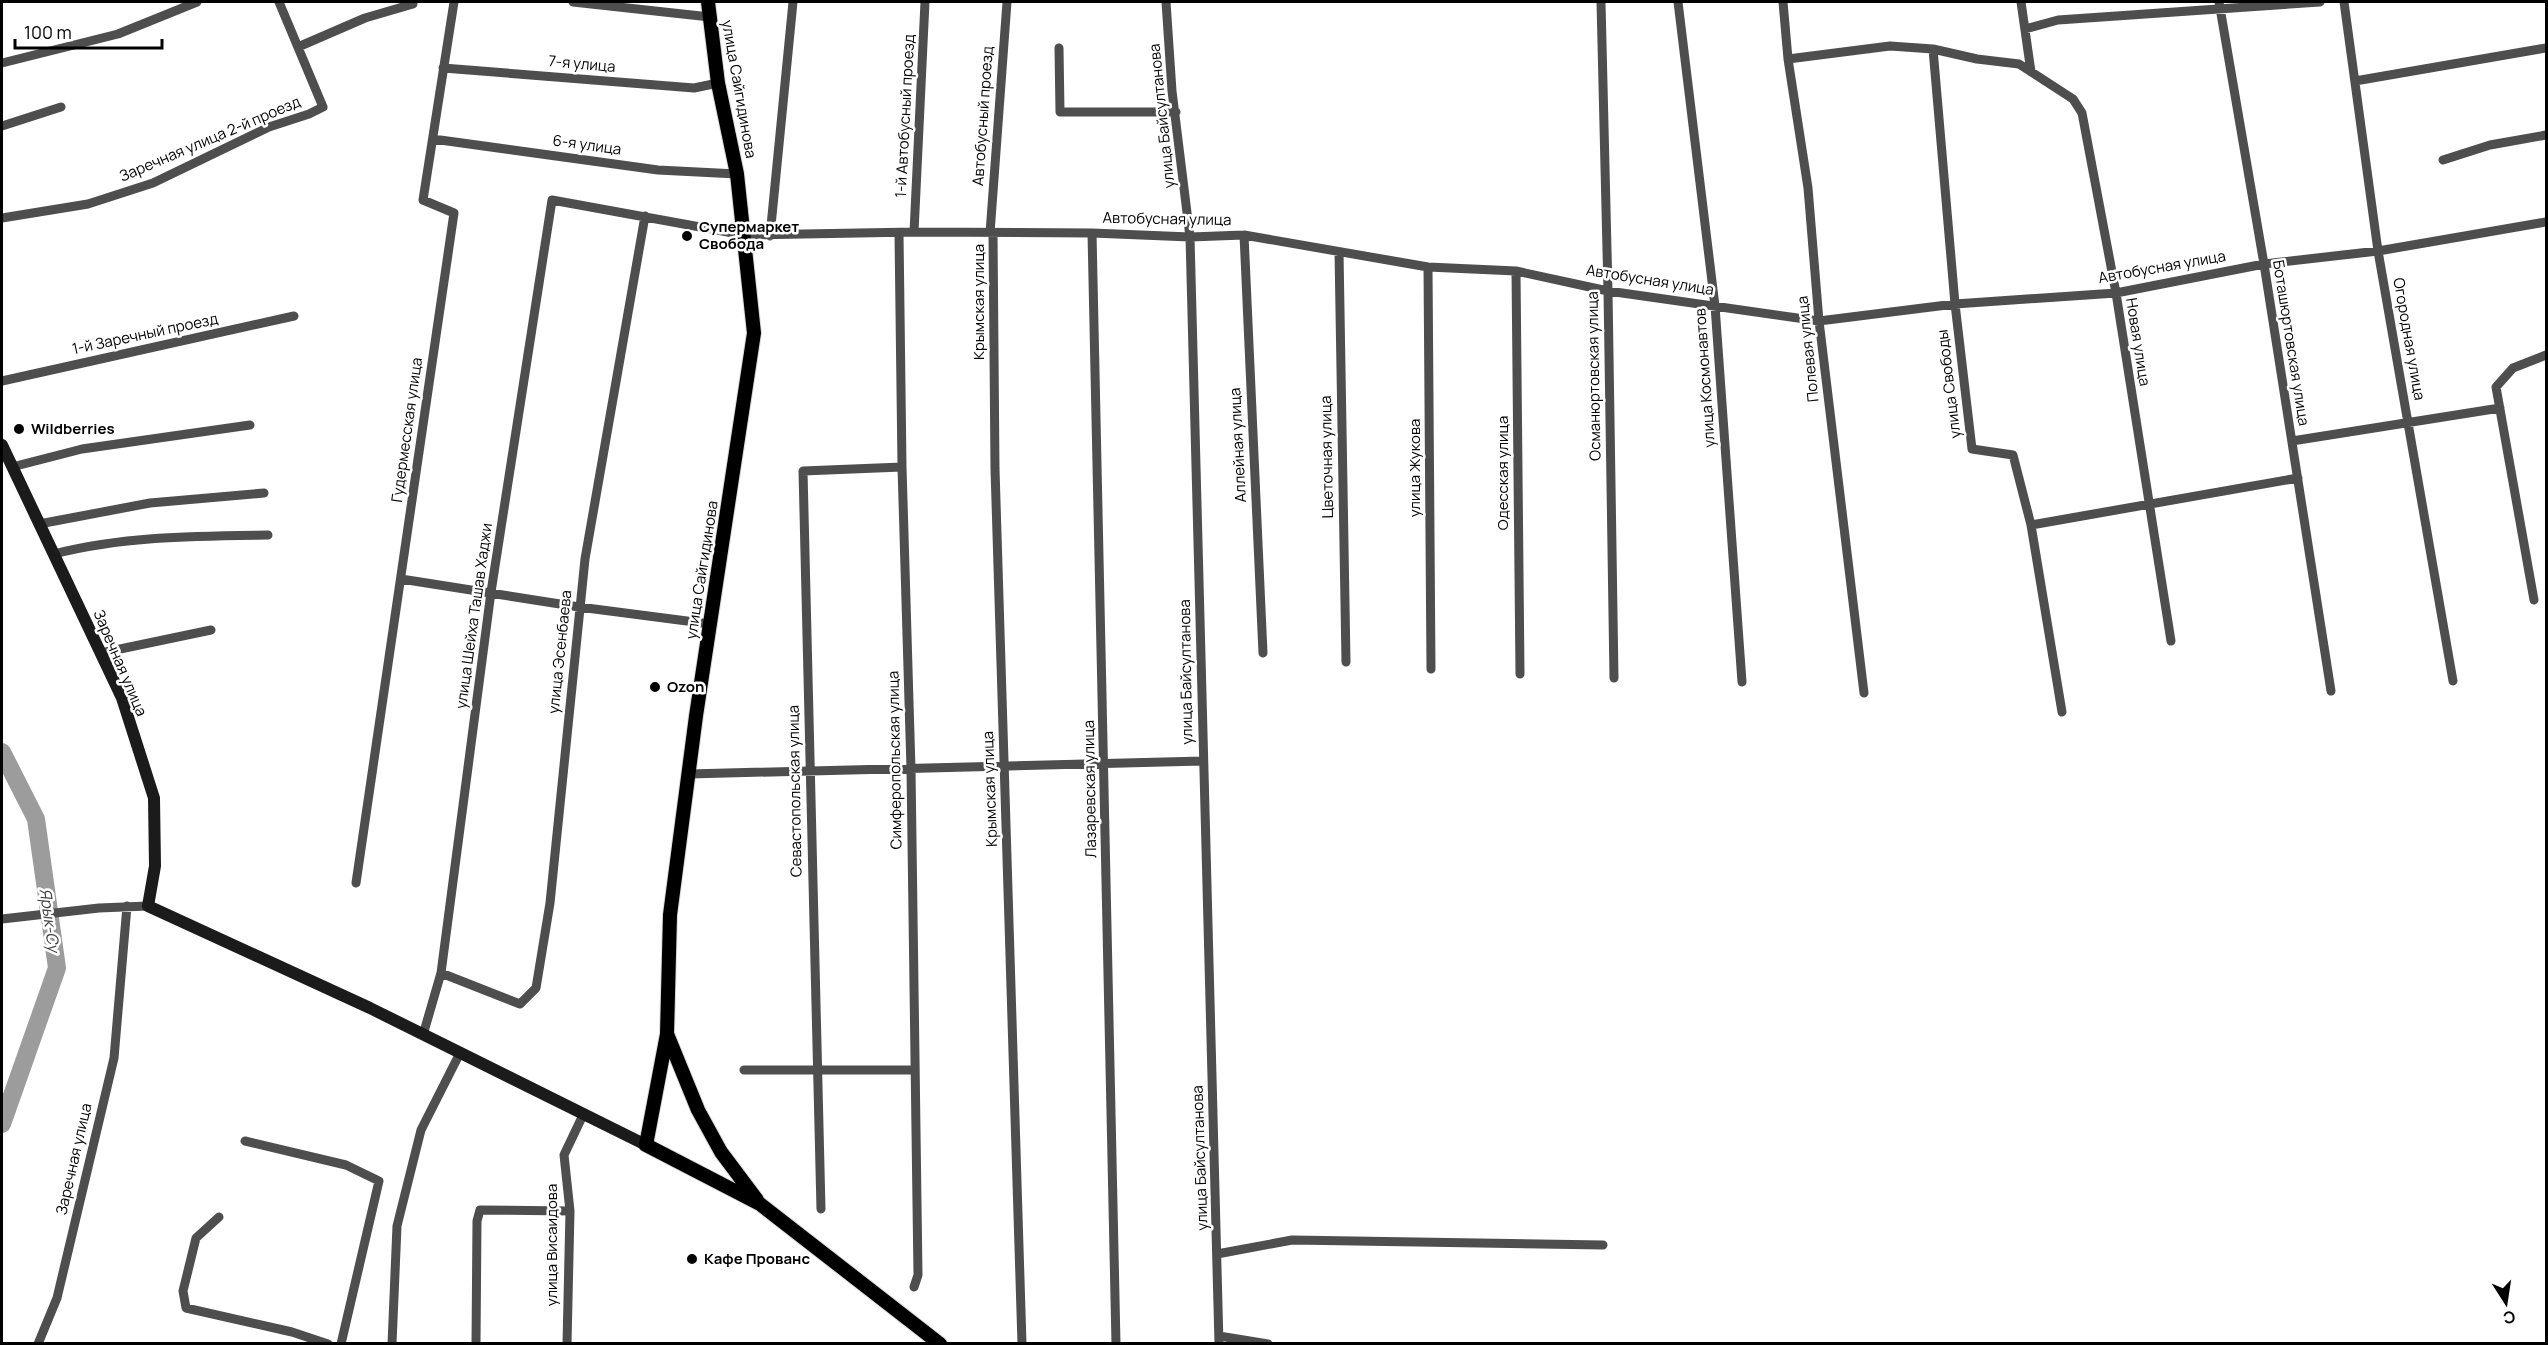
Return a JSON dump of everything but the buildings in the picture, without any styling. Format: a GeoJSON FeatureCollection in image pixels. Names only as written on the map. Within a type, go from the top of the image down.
{"type":"FeatureCollection","features":[{"type":"Feature","properties":{"kind":"main road","name":"улица Сайгидинова"},"geometry":{"type":"LineString","coordinates":[[646,1145],[668,1034],[670,915],[710,624],[754,333],[737,174],[718,83],[708,2]]}},
{"type":"Feature","properties":{"kind":"main road","name":"Заречная улица"},"geometry":{"type":"LineString","coordinates":[[2,446],[122,698],[154,798],[155,866],[148,906]]}},
{"type":"Feature","properties":{"kind":"main road"},"geometry":{"type":"LineString","coordinates":[[148,906],[460,1053],[760,1204],[940,1344]]}},
{"type":"Feature","properties":{"kind":"main road"},"geometry":{"type":"LineString","coordinates":[[668,1034],[698,1110],[721,1152],[760,1204]]}},
{"type":"Feature","properties":{"kind":"street"},"geometry":{"type":"LineString","coordinates":[[2,63],[118,34],[197,2]]}},
{"type":"Feature","properties":{"kind":"street"},"geometry":{"type":"LineString","coordinates":[[279,2],[298,47],[365,18],[413,4]]}},
{"type":"Feature","properties":{"kind":"street","name":"Гудермесская улица"},"geometry":{"type":"LineString","coordinates":[[356,883],[454,213],[423,200],[454,2]]}},
{"type":"Feature","properties":{"kind":"street"},"geometry":{"type":"LineString","coordinates":[[573,2],[710,17]]}},
{"type":"Feature","properties":{"kind":"street"},"geometry":{"type":"LineString","coordinates":[[770,236],[793,2]]}},
{"type":"Feature","properties":{"kind":"street","name":"1-й Автобусный проезд"},"geometry":{"type":"LineString","coordinates":[[914,232],[925,2]]}},
{"type":"Feature","properties":{"kind":"street","name":"Автобусный проезд"},"geometry":{"type":"LineString","coordinates":[[992,233],[1007,2]]}},
{"type":"Feature","properties":{"kind":"street","name":"улица Байсултанова"},"geometry":{"type":"LineString","coordinates":[[1166,2],[1172,91],[1190,237],[1219,1340]]}},
{"type":"Feature","properties":{"kind":"street","name":"Османюртовская улица"},"geometry":{"type":"LineString","coordinates":[[1601,2],[1614,678]]}},
{"type":"Feature","properties":{"kind":"street","name":"улица Космонавтов"},"geometry":{"type":"LineString","coordinates":[[1678,2],[1715,306],[1742,682]]}},
{"type":"Feature","properties":{"kind":"street","name":"Полевая улица"},"geometry":{"type":"LineString","coordinates":[[1784,2],[1788,59],[1808,188],[1819,321],[1864,693]]}},
{"type":"Feature","properties":{"kind":"street"},"geometry":{"type":"LineString","coordinates":[[2021,2],[2031,72]]}},
{"type":"Feature","properties":{"kind":"street"},"geometry":{"type":"LineString","coordinates":[[2025,29],[2058,20],[2219,5],[2320,2]]}},
{"type":"Feature","properties":{"kind":"street","name":"Огородная улица"},"geometry":{"type":"LineString","coordinates":[[2344,2],[2378,251],[2453,681]]}},
{"type":"Feature","properties":{"kind":"street","name":"Боташюртовская улица"},"geometry":{"type":"LineString","coordinates":[[2219,5],[2264,264],[2331,691]]}},
{"type":"Feature","properties":{"kind":"street","name":"Новая улица"},"geometry":{"type":"LineString","coordinates":[[1788,59],[1890,46],[1933,49],[1977,59],[2019,64],[2073,99],[2082,113],[2116,293],[2170,641]]}},
{"type":"Feature","properties":{"kind":"street","name":"Заречная улица 2-й проезд"},"geometry":{"type":"LineString","coordinates":[[2,218],[88,204],[153,183],[269,128],[323,107],[298,47]]}},
{"type":"Feature","properties":{"kind":"street"},"geometry":{"type":"LineString","coordinates":[[1059,48],[1060,112],[1176,112]]}},
{"type":"Feature","properties":{"kind":"street"},"geometry":{"type":"LineString","coordinates":[[2355,81],[2547,48]]}},
{"type":"Feature","properties":{"kind":"street","name":"улица Свободы"},"geometry":{"type":"LineString","coordinates":[[1933,49],[1955,304],[1972,449],[2013,455],[2031,525],[2062,712]]}},
{"type":"Feature","properties":{"kind":"street","name":"7-я улица"},"geometry":{"type":"LineString","coordinates":[[443,68],[694,88],[718,83]]}},
{"type":"Feature","properties":{"kind":"street"},"geometry":{"type":"LineString","coordinates":[[2,126],[61,107]]}},
{"type":"Feature","properties":{"kind":"street"},"geometry":{"type":"LineString","coordinates":[[2443,160],[2490,145],[2547,135]]}},
{"type":"Feature","properties":{"kind":"street","name":"6-я улица"},"geometry":{"type":"LineString","coordinates":[[433,139],[658,170],[737,174]]}},
{"type":"Feature","properties":{"kind":"street","name":"Автобусная улица"},"geometry":{"type":"LineString","coordinates":[[552,200],[744,235],[914,232],[1092,233],[1190,237],[1244,235],[1428,267],[1516,271],[1608,291],[1819,321],[1955,304],[2116,293],[2264,264],[2378,251],[2547,222]]}},
{"type":"Feature","properties":{"kind":"street","name":"улица Шейха Ташав Хаджи"},"geometry":{"type":"LineString","coordinates":[[423,1035],[441,973],[491,592],[552,200]]}},
{"type":"Feature","properties":{"kind":"street","name":"улица Эсенбаева"},"geometry":{"type":"LineString","coordinates":[[441,973],[520,1004],[536,988],[550,903],[585,559],[645,216]]}},
{"type":"Feature","properties":{"kind":"street","name":"Симферопольская улица"},"geometry":{"type":"LineString","coordinates":[[899,233],[902,467],[911,768],[918,1275],[914,1287]]}},
{"type":"Feature","properties":{"kind":"street","name":"Крымская улица"},"geometry":{"type":"LineString","coordinates":[[992,233],[995,470],[1022,1344]]}},
{"type":"Feature","properties":{"kind":"street","name":"Лазаревская улица"},"geometry":{"type":"LineString","coordinates":[[1092,233],[1116,1344]]}},
{"type":"Feature","properties":{"kind":"street","name":"Аллейная улица"},"geometry":{"type":"LineString","coordinates":[[1244,235],[1263,653]]}},
{"type":"Feature","properties":{"kind":"street","name":"Цветочная улица"},"geometry":{"type":"LineString","coordinates":[[1339,252],[1346,662]]}},
{"type":"Feature","properties":{"kind":"street","name":"улица Жукова"},"geometry":{"type":"LineString","coordinates":[[1428,267],[1431,669]]}},
{"type":"Feature","properties":{"kind":"street","name":"Одесская улица"},"geometry":{"type":"LineString","coordinates":[[1516,271],[1520,674]]}},
{"type":"Feature","properties":{"kind":"street","name":"1-й Заречный проезд"},"geometry":{"type":"LineString","coordinates":[[2,381],[294,316]]}},
{"type":"Feature","properties":{"kind":"street"},"geometry":{"type":"LineString","coordinates":[[2534,600],[2496,387],[2513,368],[2547,355]]}},
{"type":"Feature","properties":{"kind":"street"},"geometry":{"type":"LineString","coordinates":[[2292,441],[2500,408]]}},
{"type":"Feature","properties":{"kind":"street"},"geometry":{"type":"LineString","coordinates":[[12,468],[82,449],[250,425]]}},
{"type":"Feature","properties":{"kind":"street","name":"Севастопольская улица"},"geometry":{"type":"LineString","coordinates":[[821,1209],[803,471],[902,467]]}},
{"type":"Feature","properties":{"kind":"street"},"geometry":{"type":"LineString","coordinates":[[2031,525],[2298,478]]}},
{"type":"Feature","properties":{"kind":"street"},"geometry":{"type":"LineString","coordinates":[[39,524],[150,503],[264,493]]}},
{"type":"Feature","properties":{"kind":"street"},"geometry":{"type":"LineString","coordinates":[[54,554],[84,546],[176,537],[268,535]]}},
{"type":"Feature","properties":{"kind":"street"},"geometry":{"type":"LineString","coordinates":[[400,579],[579,607],[710,624]]}},
{"type":"Feature","properties":{"kind":"street"},"geometry":{"type":"LineString","coordinates":[[101,653],[211,630]]}},
{"type":"Feature","properties":{"kind":"street"},"geometry":{"type":"LineString","coordinates":[[689,774],[1203,761]]}},
{"type":"Feature","properties":{"kind":"street","name":"Заречная улица"},"geometry":{"type":"LineString","coordinates":[[38,1344],[57,1298],[114,1058],[127,906]]}},
{"type":"Feature","properties":{"kind":"street"},"geometry":{"type":"LineString","coordinates":[[2,919],[99,908],[148,906]]}},
{"type":"Feature","properties":{"kind":"street"},"geometry":{"type":"LineString","coordinates":[[392,1344],[397,1226],[421,1130],[460,1053]]}},
{"type":"Feature","properties":{"kind":"street"},"geometry":{"type":"LineString","coordinates":[[744,1070],[915,1070]]}},
{"type":"Feature","properties":{"kind":"street","name":"улица Висаидова"},"geometry":{"type":"LineString","coordinates":[[567,1344],[570,1211],[564,1155],[583,1115]]}},
{"type":"Feature","properties":{"kind":"street"},"geometry":{"type":"LineString","coordinates":[[245,1141],[346,1165],[379,1181],[341,1344]]}},
{"type":"Feature","properties":{"kind":"street"},"geometry":{"type":"LineString","coordinates":[[476,1344],[477,1221],[480,1210],[570,1211]]}},
{"type":"Feature","properties":{"kind":"street"},"geometry":{"type":"LineString","coordinates":[[219,1217],[196,1238],[183,1291],[186,1308],[292,1332],[328,1344]]}},
{"type":"Feature","properties":{"kind":"street"},"geometry":{"type":"LineString","coordinates":[[1217,1254],[1292,1240],[1604,1245]]}},
{"type":"Feature","properties":{"kind":"street"},"geometry":{"type":"LineString","coordinates":[[1219,1340],[1268,1344]]}},
{"type":"Feature","properties":{"kind":"waterway","name":"Ярык-Су"},"geometry":{"type":"LineString","coordinates":[[2,752],[36,819],[57,968],[2,1124]]}},
{"type":"Feature","properties":{"kind":"place","name":"Супермаркет Свобода"},"geometry":{"type":"Point","coordinates":[687,236]}},
{"type":"Feature","properties":{"kind":"place","name":"Wildberries"},"geometry":{"type":"Point","coordinates":[19,429]}},
{"type":"Feature","properties":{"kind":"place","name":"Ozon"},"geometry":{"type":"Point","coordinates":[655,687]}},
{"type":"Feature","properties":{"kind":"place","name":"Кафе Прованс"},"geometry":{"type":"Point","coordinates":[692,1259]}}]}
